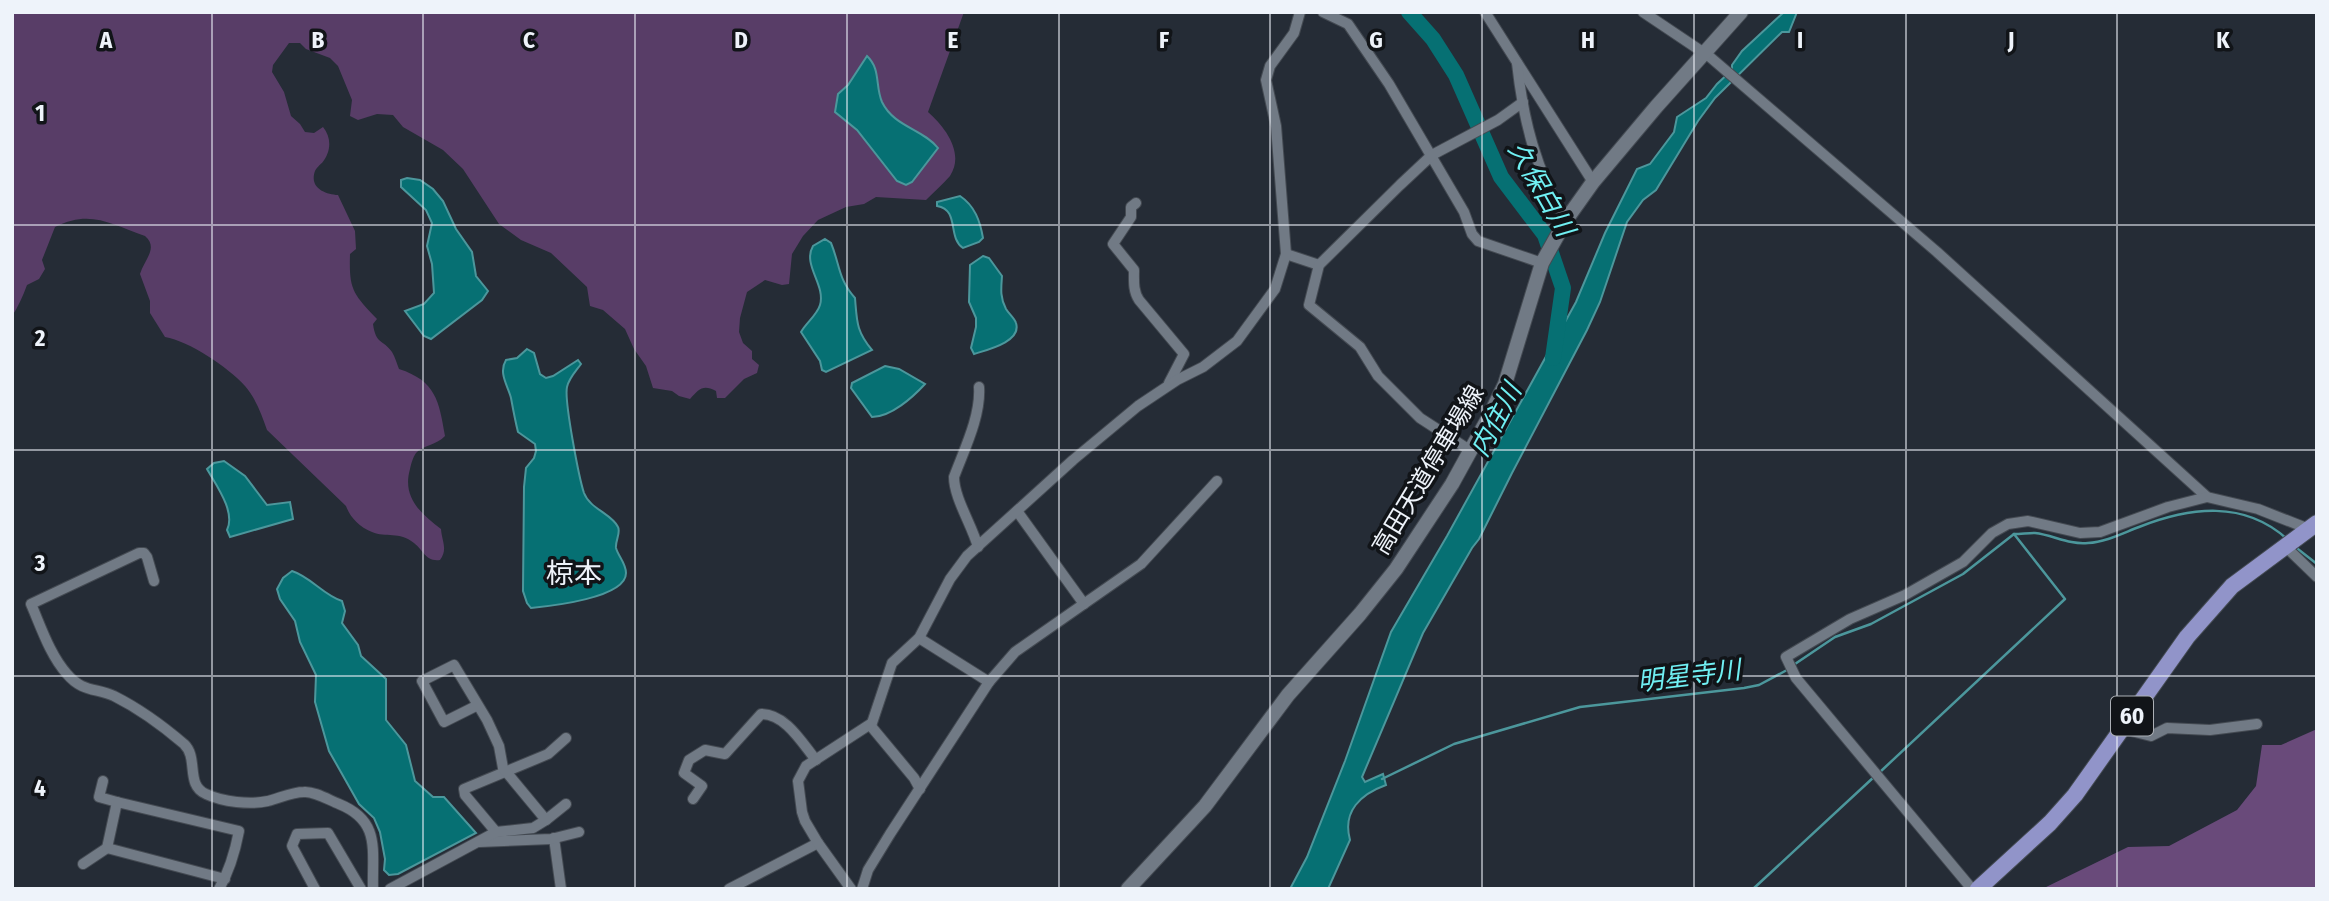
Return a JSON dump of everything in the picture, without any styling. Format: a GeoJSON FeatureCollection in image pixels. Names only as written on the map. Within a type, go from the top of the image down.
{"type":"FeatureCollection","features":[{"type":"Feature","properties":{"kind":"main road","name":"高田天道停車場線"},"geometry":{"type":"LineString","coordinates":[[1128,889],[1205,806],[1288,695],[1378,593],[1431,517],[1471,451],[1505,384],[1542,263],[1566,220],[1593,183],[1707,55],[1741,12]]}},
{"type":"Feature","properties":{"kind":"main road","name":"60"},"geometry":{"type":"LineString","coordinates":[[1974,888],[2050,823],[2075,795],[2207,612],[2232,586],[2308,529]]}},
{"type":"Feature","properties":{"kind":"street"},"geometry":{"type":"LineString","coordinates":[[851,889],[818,844],[802,812],[798,781],[806,766],[870,725],[892,663],[919,638],[950,579],[967,556],[1138,406],[1203,367],[1237,341],[1275,289],[1286,254],[1276,126],[1266,79],[1270,66],[1294,33],[1300,12]]}},
{"type":"Feature","properties":{"kind":"street"},"geometry":{"type":"LineString","coordinates":[[1323,12],[1348,24],[1389,84],[1432,155],[1478,241],[1542,263]]}},
{"type":"Feature","properties":{"kind":"street"},"geometry":{"type":"LineString","coordinates":[[1485,12],[1593,183]]}},
{"type":"Feature","properties":{"kind":"street"},"geometry":{"type":"LineString","coordinates":[[1643,12],[1707,55],[1937,253],[2207,497]]}},
{"type":"Feature","properties":{"kind":"street"},"geometry":{"type":"LineString","coordinates":[[1517,60],[1531,146],[1552,197],[1566,220]]}},
{"type":"Feature","properties":{"kind":"street"},"geometry":{"type":"LineString","coordinates":[[1471,451],[1420,418],[1378,376],[1360,347],[1309,305],[1319,265],[1432,155],[1499,120],[1523,102]]}},
{"type":"Feature","properties":{"kind":"street"},"geometry":{"type":"LineString","coordinates":[[1136,203],[1132,207],[1131,217],[1113,244],[1134,270],[1134,284],[1139,300],[1184,354],[1168,386]]}},
{"type":"Feature","properties":{"kind":"street"},"geometry":{"type":"LineString","coordinates":[[1286,254],[1319,265]]}},
{"type":"Feature","properties":{"kind":"street"},"geometry":{"type":"LineString","coordinates":[[978,547],[974,531],[954,486],[954,477],[977,410],[979,387]]}},
{"type":"Feature","properties":{"kind":"street"},"geometry":{"type":"LineString","coordinates":[[862,889],[868,870],[989,682],[1015,652],[1141,564],[1217,481]]}},
{"type":"Feature","properties":{"kind":"street"},"geometry":{"type":"LineString","coordinates":[[1974,888],[1796,678],[1786,657],[1850,619],[1905,596],[1963,562],[1992,533],[2008,524],[2028,521],[2080,533],[2100,532],[2168,507],[2207,497],[2258,509],[2308,529]]}},
{"type":"Feature","properties":{"kind":"street"},"geometry":{"type":"LineString","coordinates":[[1017,511],[1084,604]]}},
{"type":"Feature","properties":{"kind":"street"},"geometry":{"type":"LineString","coordinates":[[2286,547],[2317,577]]}},
{"type":"Feature","properties":{"kind":"street"},"geometry":{"type":"LineString","coordinates":[[154,581],[147,557],[144,553],[139,553],[31,604],[55,657],[67,675],[81,687],[111,695],[164,727],[187,747],[192,757],[196,786],[204,794],[233,802],[265,802],[307,791],[355,811],[367,823],[372,839],[373,889]]}},
{"type":"Feature","properties":{"kind":"street"},"geometry":{"type":"LineString","coordinates":[[919,638],[989,682]]}},
{"type":"Feature","properties":{"kind":"street"},"geometry":{"type":"LineString","coordinates":[[478,705],[444,722],[422,681],[454,665],[486,720],[499,746],[505,771],[546,820]]}},
{"type":"Feature","properties":{"kind":"street"},"geometry":{"type":"LineString","coordinates":[[693,799],[702,786],[684,773],[689,760],[705,750],[725,754],[761,714],[769,714],[793,731],[816,760]]}},
{"type":"Feature","properties":{"kind":"street"},"geometry":{"type":"LineString","coordinates":[[2123,729],[2151,736],[2167,728],[2210,730],[2257,724]]}},
{"type":"Feature","properties":{"kind":"street"},"geometry":{"type":"LineString","coordinates":[[870,725],[920,789]]}},
{"type":"Feature","properties":{"kind":"street"},"geometry":{"type":"LineString","coordinates":[[496,832],[465,795],[464,789],[548,754],[566,738]]}},
{"type":"Feature","properties":{"kind":"street"},"geometry":{"type":"LineString","coordinates":[[103,781],[99,797],[239,831],[233,859],[222,884],[107,848]]}},
{"type":"Feature","properties":{"kind":"street"},"geometry":{"type":"LineString","coordinates":[[83,864],[107,848],[117,802]]}},
{"type":"Feature","properties":{"kind":"street"},"geometry":{"type":"LineString","coordinates":[[390,889],[496,832],[533,828],[566,804]]}},
{"type":"Feature","properties":{"kind":"street"},"geometry":{"type":"LineString","coordinates":[[479,842],[554,838],[579,832]]}},
{"type":"Feature","properties":{"kind":"street"},"geometry":{"type":"LineString","coordinates":[[315,889],[292,846],[298,834],[328,833],[361,889]]}},
{"type":"Feature","properties":{"kind":"street"},"geometry":{"type":"LineString","coordinates":[[554,838],[561,889]]}},
{"type":"Feature","properties":{"kind":"street"},"geometry":{"type":"LineString","coordinates":[[729,889],[818,844]]}},
{"type":"Feature","properties":{"kind":"shaded area"},"geometry":{"type":"Polygon","coordinates":[[[12,12],[964,12],[928,112],[941,125],[951,141],[954,167],[950,176],[926,200],[876,197],[818,220],[803,236],[792,254],[789,284],[782,285],[765,280],[747,292],[739,332],[743,343],[752,351],[752,359],[759,365],[757,373],[744,379],[725,398],[717,398],[716,391],[704,388],[690,399],[672,391],[653,388],[646,366],[625,329],[603,310],[590,306],[587,287],[551,253],[521,240],[499,224],[463,169],[443,150],[403,127],[393,115],[377,114],[358,120],[350,116],[352,100],[338,66],[330,58],[306,49],[300,43],[289,43],[273,65],[272,72],[284,92],[291,116],[305,132],[314,133],[323,127],[328,136],[329,150],[315,171],[314,182],[319,189],[338,195],[355,231],[356,249],[350,254],[350,275],[354,290],[377,319],[373,324],[376,335],[392,352],[399,369],[428,386],[438,403],[445,436],[416,453],[408,479],[415,504],[441,529],[444,552],[440,560],[435,560],[428,558],[408,539],[377,534],[359,524],[346,506],[267,430],[249,390],[238,379],[196,349],[165,337],[150,313],[150,301],[140,274],[151,250],[145,236],[111,223],[90,219],[79,219],[55,227],[42,260],[45,269],[39,279],[27,285],[12,316],[12,12]]]}},
{"type":"Feature","properties":{"kind":"shaded area"},"geometry":{"type":"Polygon","coordinates":[[[1784,12],[1797,12],[1789,32],[1782,32],[1715,98],[1656,190],[1643,200],[1627,222],[1600,302],[1587,330],[1479,539],[1423,633],[1362,777],[1365,782],[1383,774],[1386,785],[1369,793],[1351,812],[1348,830],[1350,840],[1328,889],[1290,889],[1307,857],[1345,761],[1391,632],[1576,302],[1605,233],[1637,169],[1650,164],[1674,132],[1677,117],[1706,98],[1732,70],[1732,65],[1742,51],[1784,12]]]}},
{"type":"Feature","properties":{"kind":"shaded area"},"geometry":{"type":"Polygon","coordinates":[[[867,56],[874,66],[880,96],[887,110],[938,148],[912,182],[906,185],[897,181],[857,130],[835,112],[838,94],[848,85],[867,56]]]}},
{"type":"Feature","properties":{"kind":"shaded area"},"geometry":{"type":"Polygon","coordinates":[[[401,180],[420,180],[433,189],[443,201],[456,229],[472,252],[476,276],[488,291],[482,300],[431,339],[424,336],[405,311],[424,304],[434,293],[432,264],[427,246],[432,223],[426,210],[401,187],[401,180]]]}},
{"type":"Feature","properties":{"kind":"shaded area"},"geometry":{"type":"Polygon","coordinates":[[[960,196],[976,214],[983,238],[963,248],[955,237],[949,213],[937,206],[937,202],[960,196]]]}},
{"type":"Feature","properties":{"kind":"shaded area"},"geometry":{"type":"Polygon","coordinates":[[[825,239],[831,243],[842,278],[855,298],[860,331],[872,350],[826,372],[822,370],[820,361],[801,332],[820,305],[820,290],[810,253],[813,246],[825,239]]]}},
{"type":"Feature","properties":{"kind":"shaded area"},"geometry":{"type":"Polygon","coordinates":[[[983,256],[989,258],[1002,276],[1003,301],[1015,321],[1016,330],[1009,340],[1002,344],[974,354],[971,348],[976,318],[969,302],[970,265],[983,256]]]}},
{"type":"Feature","properties":{"kind":"shaded area"},"geometry":{"type":"Polygon","coordinates":[[[527,349],[534,353],[540,374],[546,378],[578,360],[581,364],[567,387],[579,472],[587,499],[618,527],[616,548],[626,573],[623,582],[601,595],[570,603],[531,608],[523,591],[524,487],[526,468],[536,451],[535,444],[518,432],[503,370],[506,360],[517,358],[527,349]]]}},
{"type":"Feature","properties":{"kind":"shaded area"},"geometry":{"type":"Polygon","coordinates":[[[885,366],[899,369],[925,384],[894,410],[872,417],[851,388],[852,383],[885,366]]]}},
{"type":"Feature","properties":{"kind":"shaded area"},"geometry":{"type":"Polygon","coordinates":[[[224,461],[245,476],[267,505],[290,502],[293,519],[230,537],[227,530],[227,507],[207,469],[214,463],[224,461]]]}},
{"type":"Feature","properties":{"kind":"shaded area"},"geometry":{"type":"Polygon","coordinates":[[[292,571],[342,601],[345,611],[342,623],[358,645],[361,656],[386,679],[386,720],[406,745],[415,781],[433,797],[444,797],[476,833],[398,874],[389,875],[384,870],[385,859],[380,832],[374,818],[359,804],[329,751],[315,702],[316,675],[300,642],[295,621],[280,599],[277,589],[283,578],[292,571]]]}},
{"type":"Feature","properties":{"kind":"shaded area"},"geometry":{"type":"Polygon","coordinates":[[[2317,729],[2317,889],[2042,889],[2128,847],[2169,846],[2237,810],[2256,786],[2262,745],[2281,745],[2317,729]]]}},
{"type":"Feature","properties":{"kind":"waterway","name":"久保白川"},"geometry":{"type":"LineString","coordinates":[[1409,12],[1433,39],[1456,75],[1501,177],[1545,235],[1563,288],[1553,358]]}},
{"type":"Feature","properties":{"kind":"waterway"},"geometry":{"type":"LineString","coordinates":[[2014,534],[2035,533],[2074,543],[2095,542],[2158,520],[2216,511],[2253,518],[2270,526],[2287,539]]}},
{"type":"Feature","properties":{"kind":"waterway","name":"明星寺川"},"geometry":{"type":"LineString","coordinates":[[1792,666],[1835,637],[1871,624],[1963,574],[2014,534]]}},
{"type":"Feature","properties":{"kind":"waterway"},"geometry":{"type":"LineString","coordinates":[[1880,772],[2065,599],[2014,534]]}},
{"type":"Feature","properties":{"kind":"waterway"},"geometry":{"type":"LineString","coordinates":[[2294,546],[2317,564]]}},
{"type":"Feature","properties":{"kind":"waterway","name":"明星寺川"},"geometry":{"type":"LineString","coordinates":[[1382,779],[1454,744],[1580,707],[1744,688],[1759,685],[1787,670]]}},
{"type":"Feature","properties":{"kind":"waterway"},"geometry":{"type":"LineString","coordinates":[[1753,889],[1875,776]]}},
{"type":"Feature","properties":{"kind":"district","name":"椋本"},"geometry":{"type":"Point","coordinates":[574,573]}},
{"type":"Feature","properties":{"kind":"water label","name":"内住川"},"geometry":{"type":"Point","coordinates":[1496,420]}}]}
